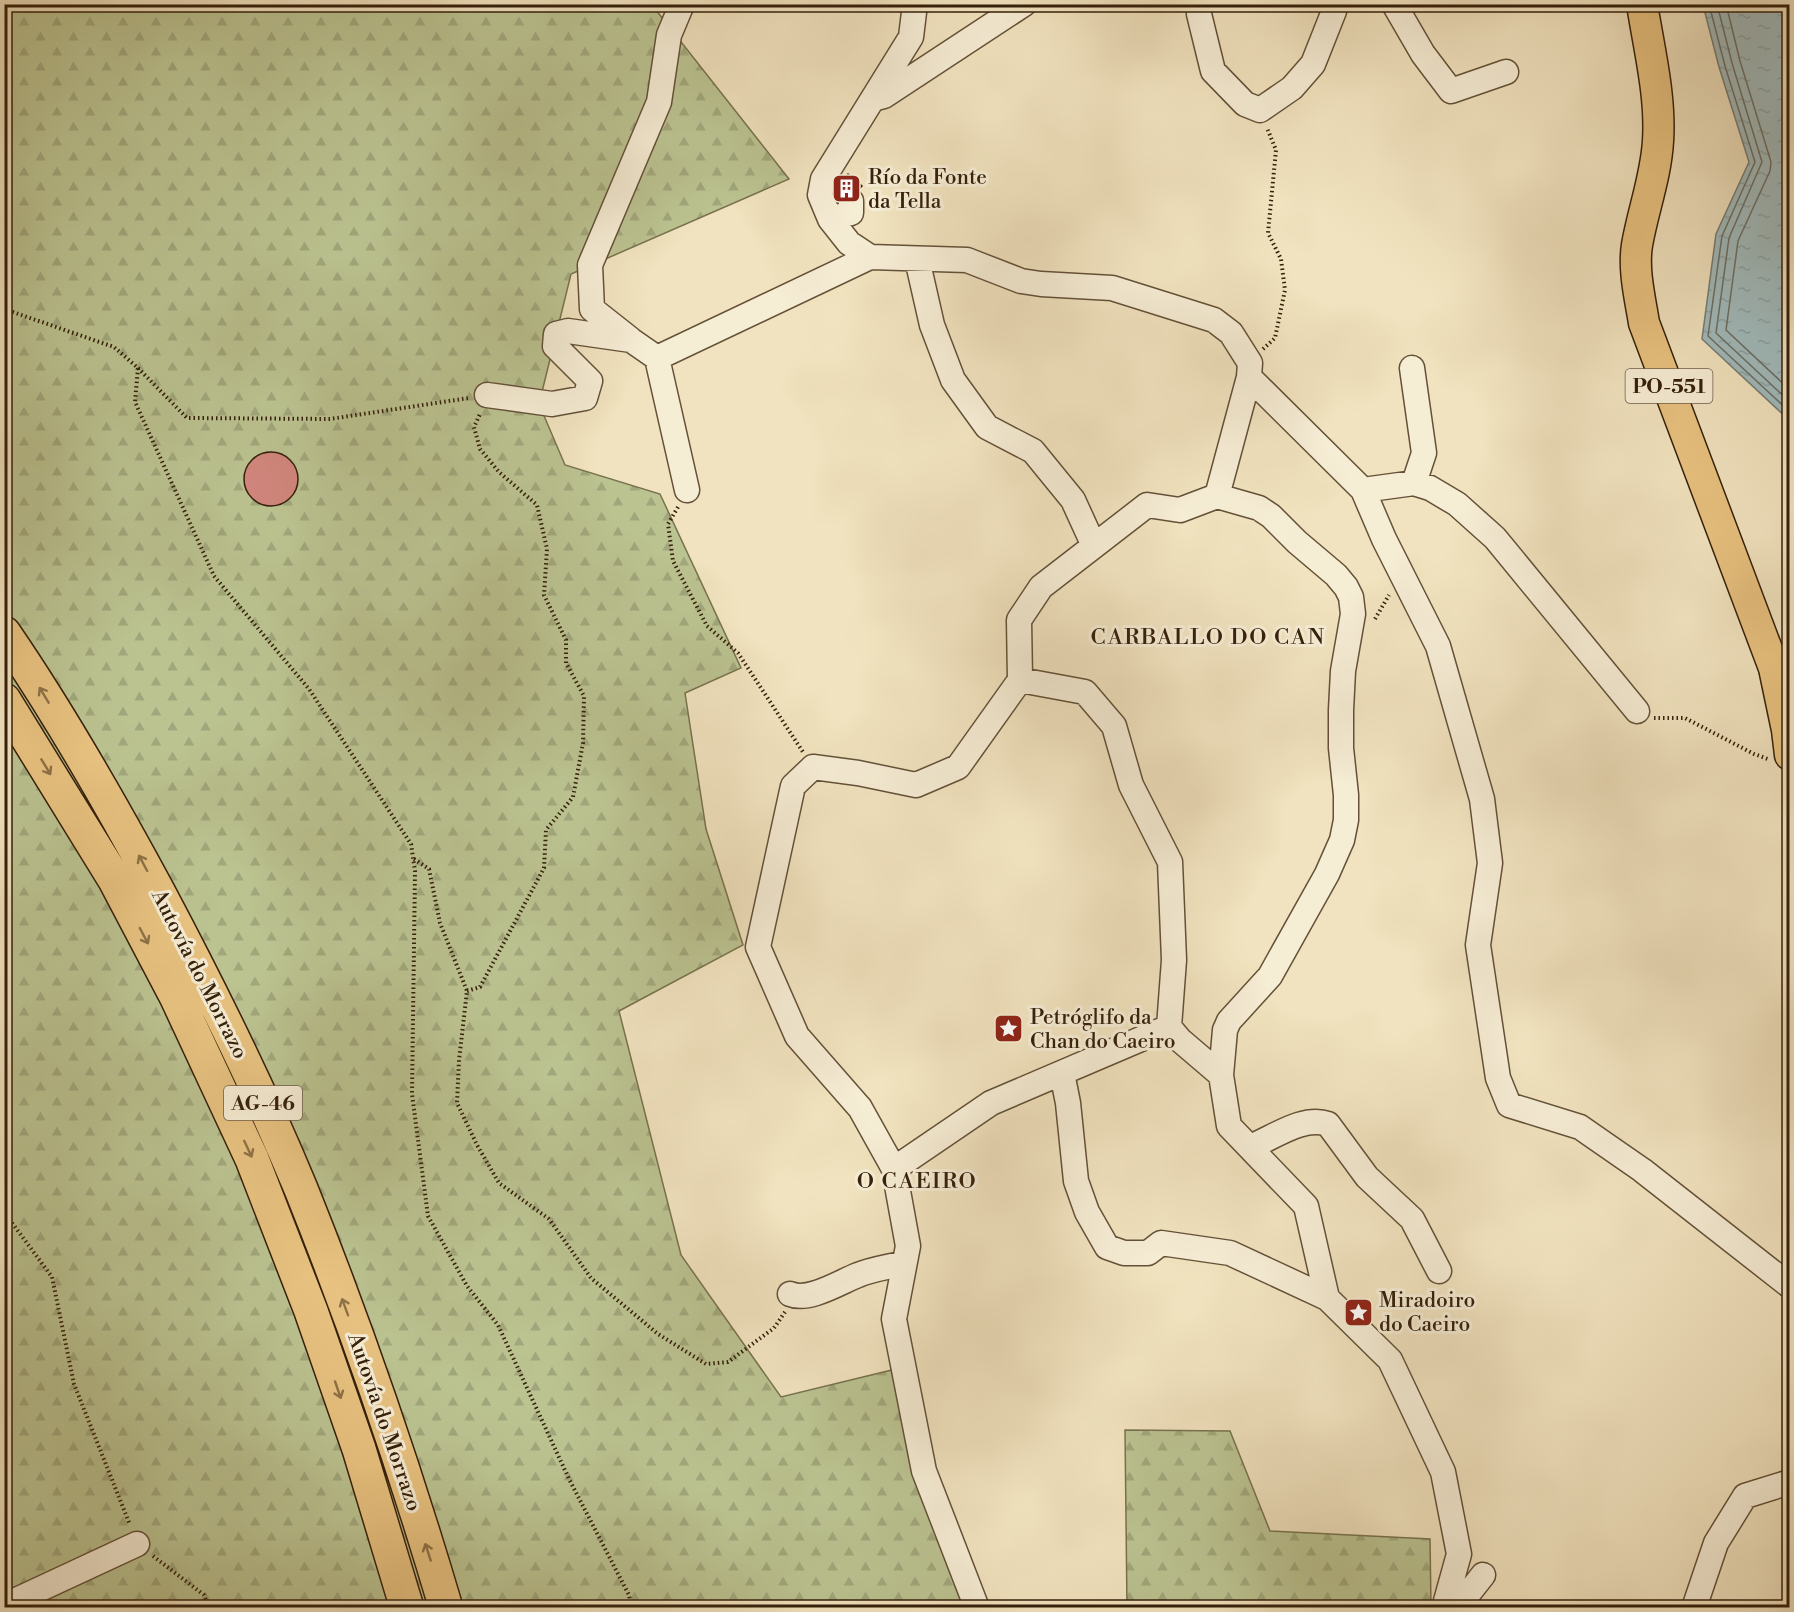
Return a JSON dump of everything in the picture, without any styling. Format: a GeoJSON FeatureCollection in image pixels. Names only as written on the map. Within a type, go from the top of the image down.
{"type":"FeatureCollection","features":[{"type":"Feature","properties":{"kind":"highway","name":"Autovía do Morrazo"},"geometry":{"type":"LineString","coordinates":[[4,633],[26,665],[118,817],[189,949],[243,1058],[300,1189],[346,1309],[386,1421],[446,1608]]}},
{"type":"Feature","properties":{"kind":"highway","name":"Autovía do Morrazo"},"geometry":{"type":"LineString","coordinates":[[4,700],[120,890],[176,996],[252,1159],[311,1311],[362,1460],[407,1608]]}},
{"type":"Feature","properties":{"kind":"main road","name":"PO-551"},"geometry":{"type":"LineString","coordinates":[[1642,4],[1656,89],[1658,141],[1651,191],[1637,247],[1638,285],[1644,323],[1774,668],[1787,730],[1781,758]]}},
{"type":"Feature","properties":{"kind":"street"},"geometry":{"type":"LineString","coordinates":[[682,4],[669,35],[659,102],[590,265],[592,309],[657,358],[687,490]]}},
{"type":"Feature","properties":{"kind":"street"},"geometry":{"type":"LineString","coordinates":[[870,257],[849,243],[830,219],[820,195],[823,179],[911,37],[915,4]]}},
{"type":"Feature","properties":{"kind":"street"},"geometry":{"type":"LineString","coordinates":[[873,99],[884,96],[1024,4]]}},
{"type":"Feature","properties":{"kind":"street"},"geometry":{"type":"LineString","coordinates":[[1199,14],[1213,71],[1245,104],[1260,110],[1292,88],[1313,64],[1334,11],[1333,4]]}},
{"type":"Feature","properties":{"kind":"street"},"geometry":{"type":"LineString","coordinates":[[1394,4],[1423,54],[1451,91],[1506,72]]}},
{"type":"Feature","properties":{"kind":"street"},"geometry":{"type":"LineString","coordinates":[[830,219],[851,213],[852,201]]}},
{"type":"Feature","properties":{"kind":"street"},"geometry":{"type":"LineString","coordinates":[[657,358],[870,257],[967,260],[1021,281],[1112,288],[1214,320],[1231,333],[1250,370],[1363,490],[1384,539],[1438,646],[1482,799],[1491,863],[1478,945],[1498,1078],[1509,1105],[1580,1127],[1642,1170],[1790,1286]]}},
{"type":"Feature","properties":{"kind":"street"},"geometry":{"type":"LineString","coordinates":[[917,259],[932,325],[953,380],[987,426],[1033,451],[1073,500],[1094,546]]}},
{"type":"Feature","properties":{"kind":"street"},"geometry":{"type":"LineString","coordinates":[[487,403],[552,404],[585,398],[590,381],[555,346],[556,334],[568,331],[631,340]]}},
{"type":"Feature","properties":{"kind":"street"},"geometry":{"type":"LineString","coordinates":[[1412,368],[1424,453],[1414,483]]}},
{"type":"Feature","properties":{"kind":"street"},"geometry":{"type":"LineString","coordinates":[[1217,496],[1250,370]]}},
{"type":"Feature","properties":{"kind":"street"},"geometry":{"type":"LineString","coordinates":[[1363,490],[1414,483],[1430,488],[1457,504],[1495,538],[1636,711]]}},
{"type":"Feature","properties":{"kind":"street"},"geometry":{"type":"LineString","coordinates":[[977,1608],[924,1471],[894,1319],[908,1246],[894,1168],[860,1108],[797,1036],[758,947],[793,786],[813,767],[858,773],[916,785],[958,766],[1020,680],[1019,620],[1041,587],[1147,505],[1180,510],[1217,496],[1258,508],[1271,516],[1336,575],[1351,597],[1353,614],[1343,671],[1341,710],[1341,748],[1346,795],[1346,820],[1342,840],[1327,874],[1270,976],[1229,1021],[1221,1075],[1229,1126],[1306,1206],[1328,1298]]}},
{"type":"Feature","properties":{"kind":"street"},"geometry":{"type":"LineString","coordinates":[[1020,680],[1084,692],[1114,726],[1131,785],[1170,862],[1174,960],[1169,1027],[1180,1040],[1221,1075]]}},
{"type":"Feature","properties":{"kind":"street"},"geometry":{"type":"LineString","coordinates":[[894,1168],[991,1103],[1169,1027]]}},
{"type":"Feature","properties":{"kind":"street"},"geometry":{"type":"LineString","coordinates":[[1062,1073],[1068,1103],[1076,1180],[1087,1212],[1107,1247],[1124,1253],[1148,1253],[1161,1243],[1230,1252],[1328,1298],[1390,1360],[1443,1472],[1459,1554],[1446,1601],[1448,1608]]}},
{"type":"Feature","properties":{"kind":"street"},"geometry":{"type":"LineString","coordinates":[[1250,1147],[1301,1124],[1319,1120],[1328,1124],[1367,1177],[1412,1219],[1439,1271]]}},
{"type":"Feature","properties":{"kind":"street"},"geometry":{"type":"LineString","coordinates":[[793,1295],[825,1291],[859,1274],[904,1263]]}},
{"type":"Feature","properties":{"kind":"street"},"geometry":{"type":"LineString","coordinates":[[1694,1608],[1716,1543],[1745,1496],[1790,1482]]}},
{"type":"Feature","properties":{"kind":"street"},"geometry":{"type":"LineString","coordinates":[[8,1604],[137,1544]]}},
{"type":"Feature","properties":{"kind":"street"},"geometry":{"type":"LineString","coordinates":[[1457,1608],[1483,1575]]}},
{"type":"Feature","properties":{"kind":"path"},"geometry":{"type":"LineString","coordinates":[[1250,370],[1275,338],[1285,290],[1281,259],[1268,233],[1276,150],[1260,110]]}},
{"type":"Feature","properties":{"kind":"path"},"geometry":{"type":"LineString","coordinates":[[4,309],[114,347],[187,418],[330,419],[487,403]]}},
{"type":"Feature","properties":{"kind":"path"},"geometry":{"type":"LineString","coordinates":[[138,368],[135,402],[214,576],[309,689],[411,844],[415,871],[412,1094],[428,1216],[466,1286],[498,1325],[569,1479],[629,1595],[631,1608]]}},
{"type":"Feature","properties":{"kind":"path"},"geometry":{"type":"LineString","coordinates":[[467,991],[480,987],[544,868],[546,830],[573,797],[583,743],[584,696],[566,663],[566,640],[544,595],[547,549],[537,505],[499,472],[480,449],[474,427],[487,403]]}},
{"type":"Feature","properties":{"kind":"path"},"geometry":{"type":"LineString","coordinates":[[687,490],[668,524],[673,561],[707,626],[738,653],[813,767]]}},
{"type":"Feature","properties":{"kind":"path"},"geometry":{"type":"LineString","coordinates":[[1636,711],[1655,719],[1685,718],[1754,754],[1781,758]]}},
{"type":"Feature","properties":{"kind":"path"},"geometry":{"type":"LineString","coordinates":[[414,860],[429,869],[440,923],[467,991],[459,1059],[457,1103],[477,1145],[499,1183],[549,1220],[591,1278],[658,1334],[706,1364],[728,1362],[774,1328],[793,1295]]}},
{"type":"Feature","properties":{"kind":"path"},"geometry":{"type":"LineString","coordinates":[[4,1212],[52,1277],[74,1384],[137,1544],[204,1595],[209,1608]]}},
{"type":"Feature","properties":{"kind":"green space"},"geometry":{"type":"Polygon","coordinates":[[[5,5],[652,5],[789,179],[571,274],[539,404],[565,465],[660,494],[741,668],[685,693],[706,829],[743,945],[619,1011],[681,1255],[781,1397],[892,1370],[963,1607],[5,1608],[5,5]]]}},
{"type":"Feature","properties":{"kind":"green space"},"geometry":{"type":"Polygon","coordinates":[[[1125,1430],[1230,1431],[1270,1531],[1430,1539],[1431,1607],[1127,1607],[1125,1430]]]}},
{"type":"Feature","properties":{"kind":"water"},"geometry":{"type":"Polygon","coordinates":[[[1703,5],[1789,5],[1789,420],[1702,339],[1716,234],[1749,162],[1719,67],[1703,5]]]}},
{"type":"Feature","properties":{"kind":"building"},"geometry":{"type":"Polygon","coordinates":[[[848,174],[862,186],[859,189],[844,188],[838,197],[835,193],[836,187],[848,174]]]}},
{"type":"Feature","properties":{"kind":"building"},"geometry":{"type":"Polygon","coordinates":[[[271,452],[281,454],[290,460],[296,469],[298,479],[296,489],[290,498],[281,504],[271,506],[261,504],[252,498],[246,489],[244,479],[246,469],[252,460],[261,454],[271,452]]]}},
{"type":"Feature","properties":{"kind":"place","name":"Río da Fonte da Tella"},"geometry":{"type":"Point","coordinates":[847,189]}},
{"type":"Feature","properties":{"kind":"place","name":"Petróglifo da Chan do Caeiro"},"geometry":{"type":"Point","coordinates":[1009,1029]}},
{"type":"Feature","properties":{"kind":"place","name":"Miradoiro do Caeiro"},"geometry":{"type":"Point","coordinates":[1358,1312]}},
{"type":"Feature","properties":{"kind":"district","name":"CARBALLO DO CAN"},"geometry":{"type":"Point","coordinates":[1208,636]}},
{"type":"Feature","properties":{"kind":"district","name":"O CAEIRO"},"geometry":{"type":"Point","coordinates":[917,1180]}}]}
